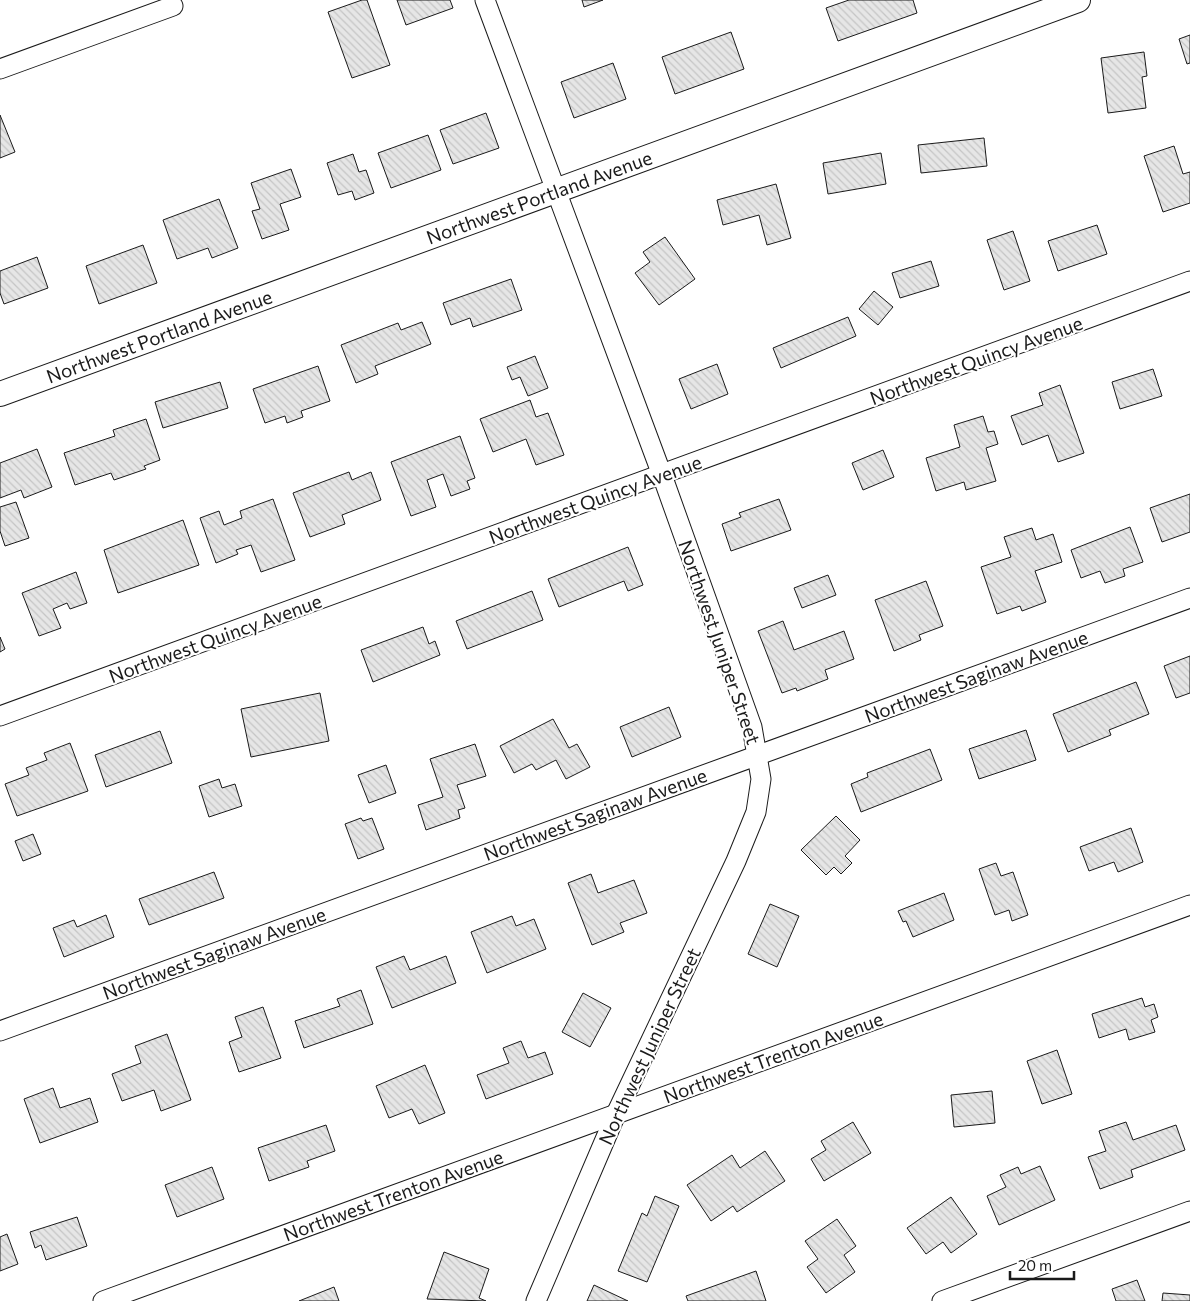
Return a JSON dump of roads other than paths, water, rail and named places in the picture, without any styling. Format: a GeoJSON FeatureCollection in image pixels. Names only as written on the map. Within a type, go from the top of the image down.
{"type":"FeatureCollection","features":[{"type":"Feature","properties":{"kind":"street","name":"Northwest Juniper Street"},"geometry":{"type":"LineString","coordinates":[[486,0],[662,475],[752,727],[761,779],[756,812],[736,861],[616,1114],[536,1301]]}},
{"type":"Feature","properties":{"kind":"street","name":"Northwest Portland Avenue"},"geometry":{"type":"LineString","coordinates":[[0,394],[1078,0]]}},
{"type":"Feature","properties":{"kind":"street"},"geometry":{"type":"LineString","coordinates":[[0,68],[172,6]]}},
{"type":"Feature","properties":{"kind":"street","name":"Northwest Quincy Avenue"},"geometry":{"type":"LineString","coordinates":[[0,716],[1190,281]]}},
{"type":"Feature","properties":{"kind":"street","name":"Northwest Saginaw Avenue"},"geometry":{"type":"LineString","coordinates":[[0,1031],[1190,598]]}},
{"type":"Feature","properties":{"kind":"street","name":"Northwest Trenton Avenue"},"geometry":{"type":"LineString","coordinates":[[103,1301],[1190,905]]}},
{"type":"Feature","properties":{"kind":"street"},"geometry":{"type":"LineString","coordinates":[[942,1301],[1190,1211]]}}]}
